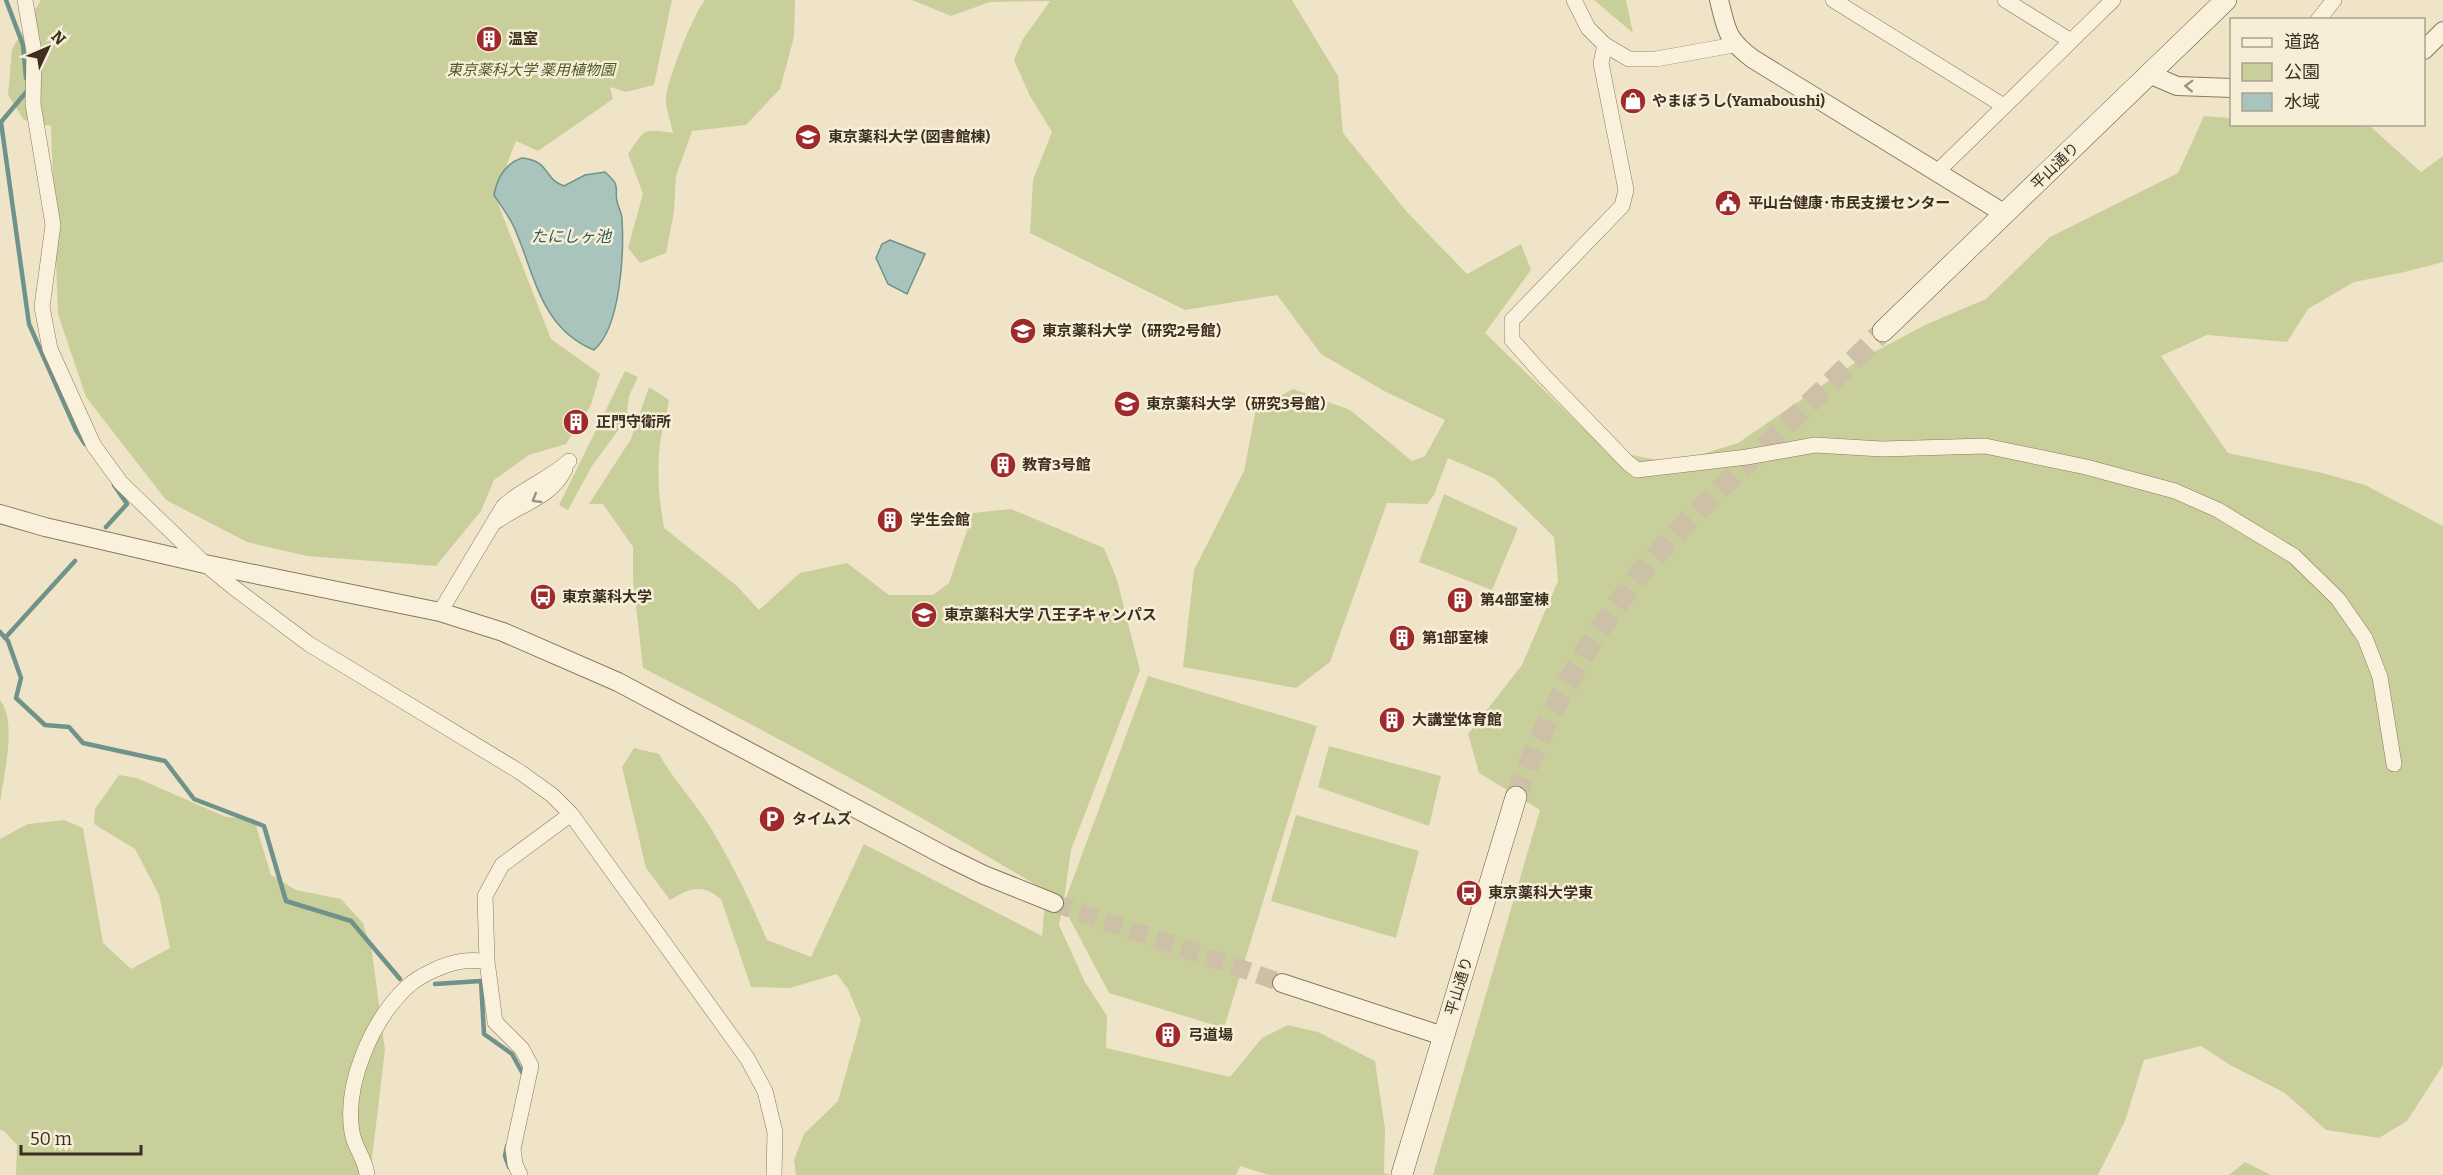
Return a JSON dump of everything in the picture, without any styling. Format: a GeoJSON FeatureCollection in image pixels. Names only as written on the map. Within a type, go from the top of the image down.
{"type":"FeatureCollection","features":[{"type":"Feature","properties":{"kind":"main road","name":"平山通り"},"geometry":{"type":"LineString","coordinates":[[1884,332],[2226,0]]}},
{"type":"Feature","properties":{"kind":"main road","name":"平山通り"},"geometry":{"type":"LineString","coordinates":[[1402,1174],[1516,797]]}},
{"type":"Feature","properties":{"kind":"street"},"geometry":{"type":"LineString","coordinates":[[25,0],[34,52],[33,104],[53,225],[42,307],[50,349],[94,446],[121,483],[205,564],[309,644],[520,772],[552,795],[571,814],[747,1058],[765,1091],[775,1132],[774,1175]]}},
{"type":"Feature","properties":{"kind":"street"},"geometry":{"type":"LineString","coordinates":[[1574,0],[1588,28],[1605,45],[1629,59],[1656,59],[1734,45]]}},
{"type":"Feature","properties":{"kind":"street"},"geometry":{"type":"LineString","coordinates":[[1719,0],[1727,31],[1734,45],[1753,59],[2005,214]]}},
{"type":"Feature","properties":{"kind":"street"},"geometry":{"type":"LineString","coordinates":[[1833,0],[2004,106]]}},
{"type":"Feature","properties":{"kind":"street"},"geometry":{"type":"LineString","coordinates":[[2005,0],[2072,41]]}},
{"type":"Feature","properties":{"kind":"street"},"geometry":{"type":"LineString","coordinates":[[1937,172],[2113,0]]}},
{"type":"Feature","properties":{"kind":"street"},"geometry":{"type":"LineString","coordinates":[[2320,18],[2334,0]]}},
{"type":"Feature","properties":{"kind":"street"},"geometry":{"type":"LineString","coordinates":[[2425,50],[2443,32]]}},
{"type":"Feature","properties":{"kind":"street"},"geometry":{"type":"LineString","coordinates":[[1605,45],[1601,63],[1626,190],[1622,206],[1512,320],[1512,340],[1628,463],[1637,470],[1747,457],[1815,445],[1882,449],[1985,446],[2086,467],[2175,492],[2218,510],[2294,556],[2338,599],[2365,638],[2380,677],[2394,764]]}},
{"type":"Feature","properties":{"kind":"street"},"geometry":{"type":"LineString","coordinates":[[2150,74],[2177,86],[2230,88]]}},
{"type":"Feature","properties":{"kind":"street"},"geometry":{"type":"LineString","coordinates":[[440,612],[503,507],[514,495],[561,469],[569,461],[561,477],[541,497],[493,524]]}},
{"type":"Feature","properties":{"kind":"street"},"geometry":{"type":"LineString","coordinates":[[0,514],[45,527],[205,564],[440,612],[503,632],[588,668],[945,856],[984,875],[1054,903]]}},
{"type":"Feature","properties":{"kind":"street"},"geometry":{"type":"LineString","coordinates":[[520,1175],[515,1164],[513,1149],[531,1066],[522,1048],[495,1022],[487,961],[485,896],[502,865],[571,814]]}},
{"type":"Feature","properties":{"kind":"street"},"geometry":{"type":"LineString","coordinates":[[367,1175],[352,1132],[352,1092],[364,1048],[380,1019],[408,986],[435,970],[464,961],[487,961]]}},
{"type":"Feature","properties":{"kind":"street"},"geometry":{"type":"LineString","coordinates":[[1282,983],[1443,1036]]}},
{"type":"Feature","properties":{"kind":"green space","name":"東京薬科大学 薬用植物園"},"geometry":{"type":"Polygon","coordinates":[[[41,0],[672,0],[654,85],[626,92],[610,87],[613,99],[538,151],[516,141],[495,196],[551,339],[600,374],[591,405],[566,444],[529,455],[494,480],[481,511],[436,566],[307,556],[247,542],[166,500],[86,397],[58,314],[51,126],[24,120],[8,95],[12,49],[41,0]]]}},
{"type":"Feature","properties":{"kind":"green space"},"geometry":{"type":"Polygon","coordinates":[[[705,0],[795,0],[794,37],[780,89],[746,125],[692,131],[676,176],[674,212],[666,253],[640,263],[628,248],[643,194],[628,154],[646,132],[673,133],[666,104],[667,91],[681,49],[705,0]]]}},
{"type":"Feature","properties":{"kind":"green space"},"geometry":{"type":"Polygon","coordinates":[[[912,0],[1292,0],[1338,76],[1343,133],[1407,212],[1467,274],[1521,244],[1531,270],[1485,333],[1606,450],[1673,463],[1738,443],[1859,360],[1925,325],[1986,299],[2050,237],[2178,173],[2204,116],[2230,118],[2230,126],[2371,127],[2421,172],[2443,156],[2443,262],[2354,282],[2308,309],[2287,342],[2207,335],[2161,356],[2228,453],[2322,473],[2365,485],[2443,526],[2443,1065],[2407,1121],[2379,1138],[2326,1130],[2285,1093],[2230,1065],[2201,1046],[2144,1060],[2125,1121],[2098,1175],[1433,1175],[1540,810],[1479,773],[1468,734],[1522,665],[1558,581],[1554,537],[1494,478],[1448,458],[1434,495],[1427,504],[1387,503],[1330,662],[1296,688],[1183,667],[1194,570],[1244,471],[1256,409],[1293,389],[1350,410],[1412,461],[1425,456],[1445,420],[1386,392],[1321,354],[1277,295],[1185,310],[1030,233],[1033,180],[1052,132],[1030,96],[1014,60],[1023,39],[1050,1],[990,2],[951,16],[912,0]]]}},
{"type":"Feature","properties":{"kind":"green space"},"geometry":{"type":"Polygon","coordinates":[[[1594,0],[1626,0],[1633,33],[1594,0]]]}},
{"type":"Feature","properties":{"kind":"green space"},"geometry":{"type":"Polygon","coordinates":[[[625,371],[638,377],[629,396],[627,413],[622,425],[592,466],[568,510],[559,505],[625,371]]]}},
{"type":"Feature","properties":{"kind":"green space"},"geometry":{"type":"Polygon","coordinates":[[[649,387],[669,400],[661,438],[658,472],[664,528],[737,586],[759,610],[800,573],[847,563],[889,595],[933,595],[949,583],[973,513],[1011,509],[1104,548],[1117,580],[1140,670],[1071,850],[1059,925],[1085,982],[1107,1016],[1106,1048],[1230,1077],[1262,1038],[1288,1025],[1318,1032],[1375,1061],[1385,1129],[1384,1173],[1390,1175],[1269,1175],[1240,1166],[1236,1175],[796,1175],[794,1160],[804,1134],[838,1101],[861,1020],[848,989],[837,974],[790,988],[751,987],[721,899],[707,891],[696,889],[670,900],[646,868],[622,767],[634,748],[659,754],[706,820],[734,870],[767,940],[811,957],[864,844],[1042,936],[1046,891],[847,776],[643,668],[633,580],[633,547],[603,504],[589,504],[631,439],[649,387]]]}},
{"type":"Feature","properties":{"kind":"green space"},"geometry":{"type":"Polygon","coordinates":[[[1444,494],[1518,528],[1492,590],[1419,562],[1444,494]]]}},
{"type":"Feature","properties":{"kind":"green space"},"geometry":{"type":"Polygon","coordinates":[[[1148,676],[1317,726],[1224,1028],[1109,993],[1063,906],[1148,676]]]}},
{"type":"Feature","properties":{"kind":"green space"},"geometry":{"type":"Polygon","coordinates":[[[0,700],[5,710],[9,735],[0,804],[0,700]]]}},
{"type":"Feature","properties":{"kind":"green space"},"geometry":{"type":"Polygon","coordinates":[[[1329,746],[1441,776],[1429,826],[1318,787],[1329,746]]]}},
{"type":"Feature","properties":{"kind":"green space"},"geometry":{"type":"Polygon","coordinates":[[[119,775],[137,778],[226,817],[254,819],[271,875],[296,890],[341,899],[363,923],[372,952],[385,1050],[370,1175],[16,1175],[17,1145],[4,1131],[0,1130],[0,839],[28,824],[64,820],[83,828],[103,943],[131,969],[170,948],[159,895],[135,849],[94,824],[95,809],[119,775]]]}},
{"type":"Feature","properties":{"kind":"green space"},"geometry":{"type":"Polygon","coordinates":[[[1296,815],[1419,851],[1396,938],[1271,901],[1296,815]]]}},
{"type":"Feature","properties":{"kind":"green space"},"geometry":{"type":"Polygon","coordinates":[[[2245,1162],[2271,1175],[2229,1175],[2245,1162]]]}},
{"type":"Feature","properties":{"kind":"water","name":"たにしヶ池"},"geometry":{"type":"Polygon","coordinates":[[[522,158],[538,163],[557,183],[564,186],[585,175],[605,172],[616,185],[616,198],[622,217],[619,288],[610,324],[603,339],[594,350],[576,340],[550,314],[534,281],[514,227],[494,195],[502,172],[510,164],[522,158]]]}},
{"type":"Feature","properties":{"kind":"water"},"geometry":{"type":"Polygon","coordinates":[[[890,240],[925,254],[907,294],[888,284],[876,258],[882,244],[890,240]]]}},
{"type":"Feature","properties":{"kind":"waterway"},"geometry":{"type":"LineString","coordinates":[[6,0],[23,45],[26,78]]}},
{"type":"Feature","properties":{"kind":"waterway"},"geometry":{"type":"LineString","coordinates":[[28,90],[1,122],[29,324],[76,430],[85,444]]}},
{"type":"Feature","properties":{"kind":"waterway"},"geometry":{"type":"LineString","coordinates":[[106,527],[127,504],[114,485]]}},
{"type":"Feature","properties":{"kind":"waterway"},"geometry":{"type":"LineString","coordinates":[[5,638],[75,561]]}},
{"type":"Feature","properties":{"kind":"waterway"},"geometry":{"type":"LineString","coordinates":[[0,632],[8,641],[21,678],[16,698],[45,725],[69,727],[83,743],[165,761],[194,799],[264,826],[286,901],[351,921],[400,979]]}},
{"type":"Feature","properties":{"kind":"waterway"},"geometry":{"type":"LineString","coordinates":[[435,984],[481,981],[484,1034],[512,1054],[523,1074]]}},
{"type":"Feature","properties":{"kind":"waterway"},"geometry":{"type":"LineString","coordinates":[[507,1146],[505,1156],[509,1167]]}},
{"type":"Feature","properties":{"kind":"tunnel"},"geometry":{"type":"LineString","coordinates":[[1516,797],[1540,738],[1567,684],[1599,631],[1636,579],[1691,518],[1883,331]]}},
{"type":"Feature","properties":{"kind":"tunnel"},"geometry":{"type":"LineString","coordinates":[[1054,903],[1282,983]]}},
{"type":"Feature","properties":{"kind":"place","name":"温室"},"geometry":{"type":"Point","coordinates":[489,39]}},
{"type":"Feature","properties":{"kind":"place","name":"やまぼうし(Yamaboushi)"},"geometry":{"type":"Point","coordinates":[1633,101]}},
{"type":"Feature","properties":{"kind":"place","name":"東京薬科大学 (図書館棟)"},"geometry":{"type":"Point","coordinates":[808,137]}},
{"type":"Feature","properties":{"kind":"place","name":"平山台健康･市民支援センター"},"geometry":{"type":"Point","coordinates":[1728,203]}},
{"type":"Feature","properties":{"kind":"place","name":"東京薬科大学（研究2号館）"},"geometry":{"type":"Point","coordinates":[1023,331]}},
{"type":"Feature","properties":{"kind":"place","name":"東京薬科大学（研究3号館）"},"geometry":{"type":"Point","coordinates":[1127,404]}},
{"type":"Feature","properties":{"kind":"place","name":"正門守衛所"},"geometry":{"type":"Point","coordinates":[576,422]}},
{"type":"Feature","properties":{"kind":"place","name":"教育3号館"},"geometry":{"type":"Point","coordinates":[1003,465]}},
{"type":"Feature","properties":{"kind":"place","name":"学生会館"},"geometry":{"type":"Point","coordinates":[890,520]}},
{"type":"Feature","properties":{"kind":"place","name":"東京薬科大学"},"geometry":{"type":"Point","coordinates":[543,597]}},
{"type":"Feature","properties":{"kind":"place","name":"第4部室棟"},"geometry":{"type":"Point","coordinates":[1460,600]}},
{"type":"Feature","properties":{"kind":"place","name":"東京薬科大学 八王子キャンパス"},"geometry":{"type":"Point","coordinates":[924,615]}},
{"type":"Feature","properties":{"kind":"place","name":"第1部室棟"},"geometry":{"type":"Point","coordinates":[1402,638]}},
{"type":"Feature","properties":{"kind":"place","name":"大講堂体育館"},"geometry":{"type":"Point","coordinates":[1392,720]}},
{"type":"Feature","properties":{"kind":"place","name":"タイムズ"},"geometry":{"type":"Point","coordinates":[772,819]}},
{"type":"Feature","properties":{"kind":"place","name":"東京薬科大学東"},"geometry":{"type":"Point","coordinates":[1469,893]}},
{"type":"Feature","properties":{"kind":"place","name":"弓道場"},"geometry":{"type":"Point","coordinates":[1168,1035]}}]}
